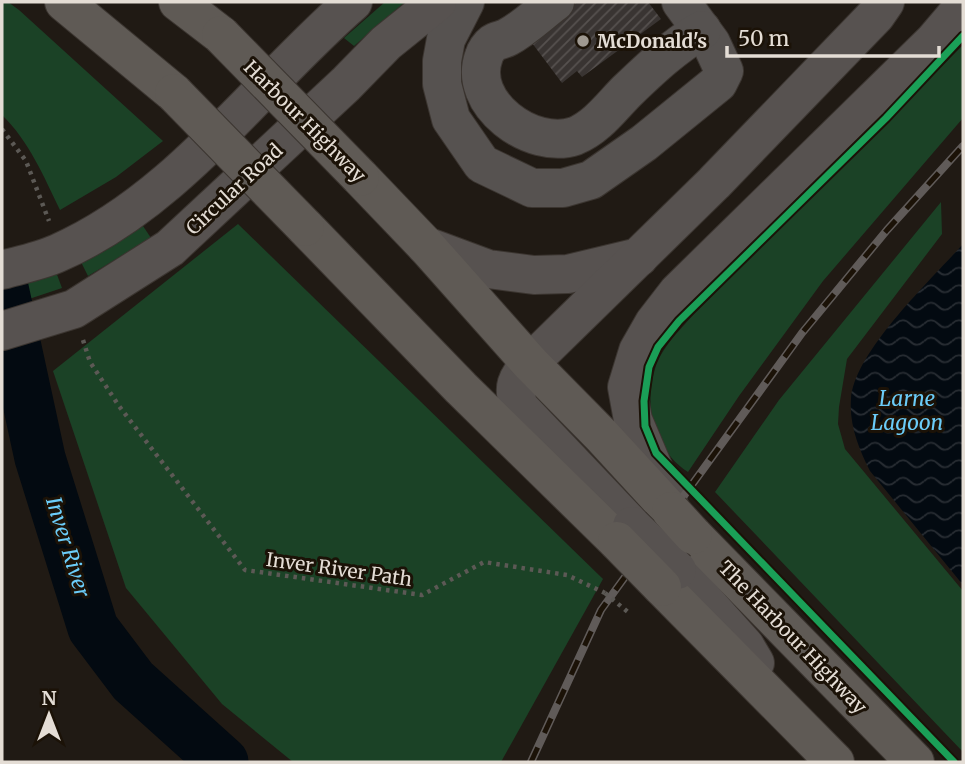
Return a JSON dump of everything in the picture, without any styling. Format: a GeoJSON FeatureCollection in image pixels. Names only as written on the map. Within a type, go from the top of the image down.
{"type":"FeatureCollection","features":[{"type":"Feature","properties":{"kind":"highway"},"geometry":{"type":"LineString","coordinates":[[64,2],[174,93],[461,388],[624,533],[670,578],[783,710],[835,762]]}},
{"type":"Feature","properties":{"kind":"highway","name":"Harbour Highway"},"geometry":{"type":"LineString","coordinates":[[178,2],[221,36],[360,177],[426,246],[530,363]]}},
{"type":"Feature","properties":{"kind":"highway","name":"The Harbour Highway"},"geometry":{"type":"LineString","coordinates":[[530,363],[915,762]]}},
{"type":"Feature","properties":{"kind":"main road"},"geometry":{"type":"LineString","coordinates":[[2,270],[51,256],[104,228],[159,190],[353,2]]}},
{"type":"Feature","properties":{"kind":"main road","name":"Circular Road"},"geometry":{"type":"LineString","coordinates":[[2,331],[63,312],[170,248],[346,84],[386,43],[437,2]]}},
{"type":"Feature","properties":{"kind":"main road"},"geometry":{"type":"LineString","coordinates":[[624,533],[519,407],[514,391],[519,377],[530,363],[714,183],[876,15],[885,2]]}},
{"type":"Feature","properties":{"kind":"main road"},"geometry":{"type":"LineString","coordinates":[[682,523],[633,420],[627,387],[638,351],[654,323],[688,283],[934,41],[963,7]]}},
{"type":"Feature","properties":{"kind":"main road"},"geometry":{"type":"LineString","coordinates":[[426,246],[488,269],[534,275],[568,274],[639,257]]}},
{"type":"Feature","properties":{"kind":"lane"},"geometry":{"type":"LineString","coordinates":[[465,2],[446,39],[442,61],[442,84],[451,119],[482,164],[533,188],[563,188],[591,180],[643,144],[718,83],[724,71],[715,50],[692,16],[667,53],[592,127],[576,135],[549,138],[537,135],[513,123],[494,107],[482,84],[481,68],[484,53],[492,43],[508,37],[555,2]]}},
{"type":"Feature","properties":{"kind":"path"},"geometry":{"type":"LineString","coordinates":[[2,129],[26,161],[49,219],[51,256]]}},
{"type":"Feature","properties":{"kind":"green space"},"geometry":{"type":"Polygon","coordinates":[[[2,2],[8,2],[19,10],[163,141],[116,177],[60,210],[28,148],[2,115],[2,2]]]}},
{"type":"Feature","properties":{"kind":"green space"},"geometry":{"type":"Polygon","coordinates":[[[385,2],[405,2],[354,46],[344,38],[385,2]]]}},
{"type":"Feature","properties":{"kind":"green space"},"geometry":{"type":"Polygon","coordinates":[[[963,45],[963,118],[823,281],[739,396],[688,472],[667,452],[651,412],[650,398],[655,369],[666,347],[693,315],[963,45]]]}},
{"type":"Feature","properties":{"kind":"green space"},"geometry":{"type":"Polygon","coordinates":[[[941,202],[942,234],[847,359],[838,424],[845,449],[963,591],[963,752],[715,492],[779,400],[941,202]]]}},
{"type":"Feature","properties":{"kind":"green space"},"geometry":{"type":"Polygon","coordinates":[[[238,224],[603,579],[501,762],[293,762],[222,704],[126,588],[53,371],[238,224]]]}},
{"type":"Feature","properties":{"kind":"green space"},"geometry":{"type":"Polygon","coordinates":[[[143,226],[151,238],[88,276],[81,262],[143,226]]]}},
{"type":"Feature","properties":{"kind":"green space"},"geometry":{"type":"Polygon","coordinates":[[[56,272],[62,288],[2,308],[2,288],[56,272]]]}},
{"type":"Feature","properties":{"kind":"water","name":"Larne Lagoon"},"geometry":{"type":"Polygon","coordinates":[[[963,244],[963,585],[870,471],[856,436],[851,399],[855,380],[879,339],[914,296],[963,244]]]}},
{"type":"Feature","properties":{"kind":"building","name":"McDonald's"},"geometry":{"type":"Polygon","coordinates":[[[565,2],[648,2],[661,19],[582,77],[577,71],[562,83],[532,43],[565,2]]]}},
{"type":"Feature","properties":{"kind":"waterway","name":"Inver River"},"geometry":{"type":"LineString","coordinates":[[2,283],[40,458],[93,628],[133,681],[223,762]]}},
{"type":"Feature","properties":{"kind":"railway"},"geometry":{"type":"LineString","coordinates":[[531,762],[601,610],[802,333],[887,230],[963,146]]}},
{"type":"Feature","properties":{"kind":"cycle path"},"geometry":{"type":"LineString","coordinates":[[954,762],[656,453],[645,426],[644,401],[649,367],[658,347],[679,321],[886,118],[963,36]]}},
{"type":"Feature","properties":{"kind":"place","name":"McDonald's"},"geometry":{"type":"Point","coordinates":[583,41]}}]}
